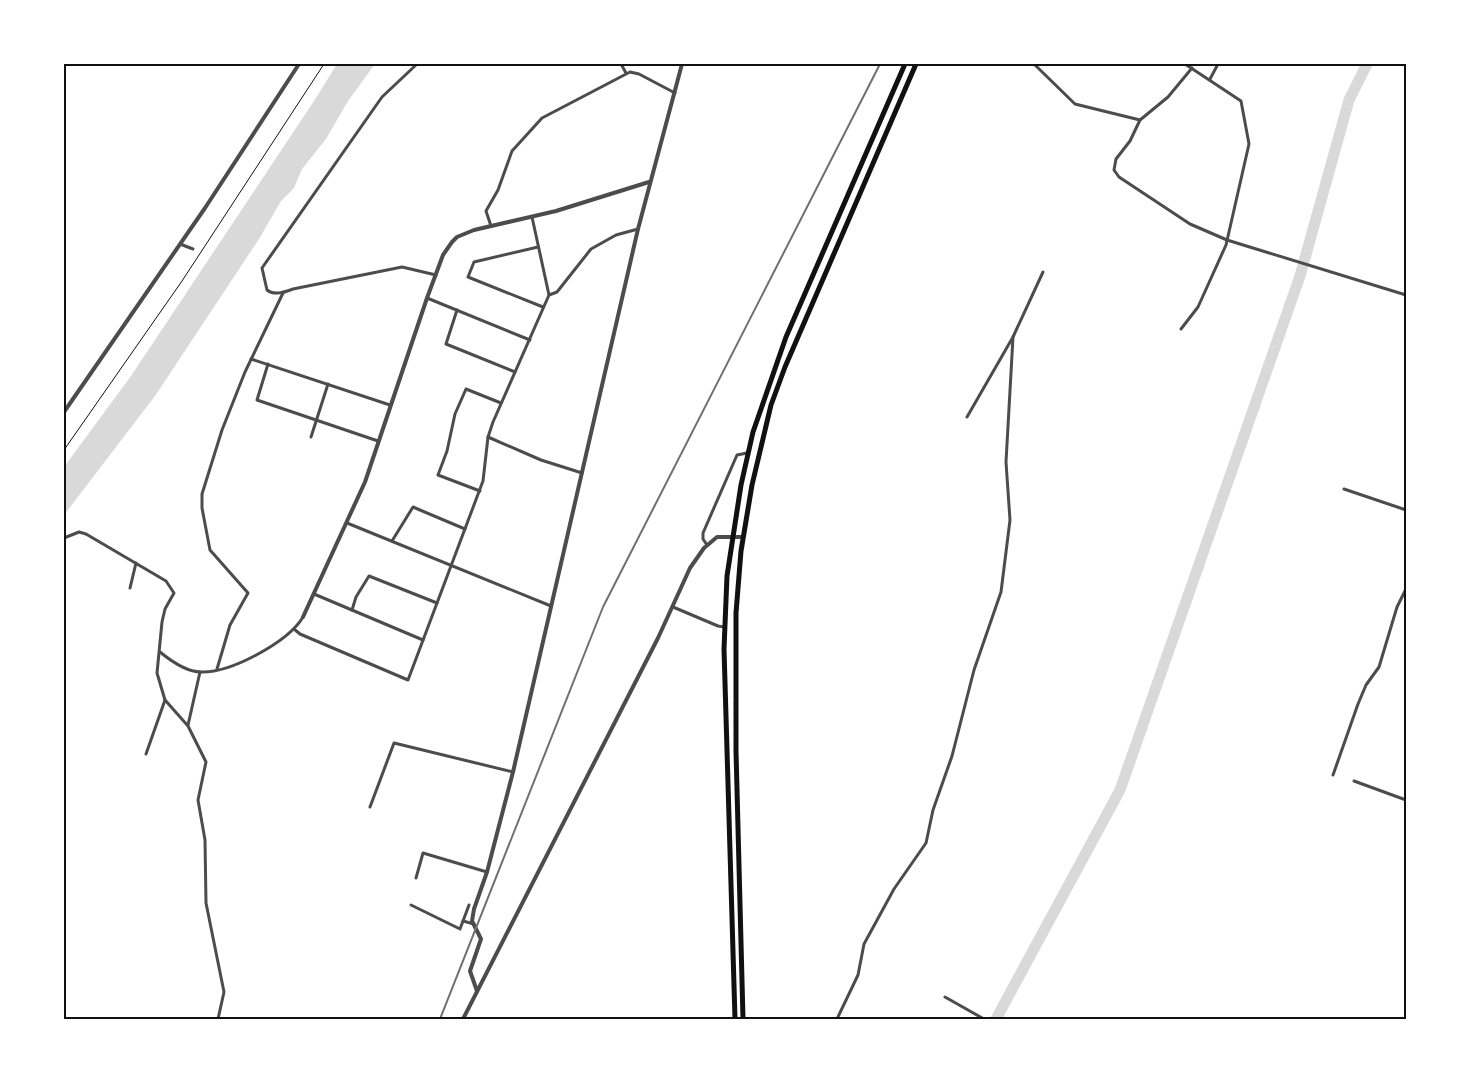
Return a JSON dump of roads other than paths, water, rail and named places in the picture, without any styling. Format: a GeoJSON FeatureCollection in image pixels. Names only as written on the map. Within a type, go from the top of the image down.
{"type":"FeatureCollection","features":[{"type":"Feature","properties":{"kind":"highway"},"geometry":{"type":"LineString","coordinates":[[735,1019],[724,627],[732,536],[747,453],[786,337],[905,64]]}},
{"type":"Feature","properties":{"kind":"highway"},"geometry":{"type":"LineString","coordinates":[[743,1019],[735,671],[736,614],[743,537],[759,453],[785,367],[916,64]]}},
{"type":"Feature","properties":{"kind":"street"},"geometry":{"type":"LineString","coordinates":[[64,412],[242,154],[298,64]]}},
{"type":"Feature","properties":{"kind":"street"},"geometry":{"type":"LineString","coordinates":[[417,64],[382,97],[262,268],[268,292],[283,293],[293,289],[387,269],[413,268],[436,275]]}},
{"type":"Feature","properties":{"kind":"street"},"geometry":{"type":"LineString","coordinates":[[621,64],[626,73]]}},
{"type":"Feature","properties":{"kind":"street"},"geometry":{"type":"LineString","coordinates":[[477,991],[470,971],[481,939],[474,924],[474,909],[487,872],[513,772],[649,182],[682,64]]}},
{"type":"Feature","properties":{"kind":"street"},"geometry":{"type":"LineString","coordinates":[[1034,64],[1076,104],[1140,120]]}},
{"type":"Feature","properties":{"kind":"street"},"geometry":{"type":"LineString","coordinates":[[1181,329],[1198,306],[1227,240],[1248,144],[1241,101],[1185,64]]}},
{"type":"Feature","properties":{"kind":"street"},"geometry":{"type":"LineString","coordinates":[[1210,79],[1218,64]]}},
{"type":"Feature","properties":{"kind":"street"},"geometry":{"type":"LineString","coordinates":[[1192,68],[1168,98],[1140,120],[1130,141],[1116,159],[1114,170],[1128,185],[1190,224],[1227,240],[1406,295]]}},
{"type":"Feature","properties":{"kind":"street"},"geometry":{"type":"LineString","coordinates":[[491,226],[486,211],[498,190],[512,151],[542,118],[551,111],[626,73],[639,74],[675,93]]}},
{"type":"Feature","properties":{"kind":"street"},"geometry":{"type":"LineString","coordinates":[[160,652],[190,670],[200,672],[249,661],[294,628],[303,616],[365,482],[436,275],[446,249],[457,236],[532,217],[649,182]]}},
{"type":"Feature","properties":{"kind":"street"},"geometry":{"type":"LineString","coordinates":[[294,628],[300,634],[408,680],[484,481],[488,437],[549,295],[532,217]]}},
{"type":"Feature","properties":{"kind":"street"},"geometry":{"type":"LineString","coordinates":[[549,295],[557,292],[578,264],[597,245],[616,234],[638,229]]}},
{"type":"Feature","properties":{"kind":"street"},"geometry":{"type":"LineString","coordinates":[[180,243],[194,249]]}},
{"type":"Feature","properties":{"kind":"street"},"geometry":{"type":"LineString","coordinates":[[538,247],[474,262],[468,277],[543,307]]}},
{"type":"Feature","properties":{"kind":"street"},"geometry":{"type":"LineString","coordinates":[[967,417],[1013,337],[1043,272]]}},
{"type":"Feature","properties":{"kind":"street"},"geometry":{"type":"LineString","coordinates":[[217,669],[230,625],[248,593],[210,550],[202,508],[202,494],[222,430],[251,359],[283,293]]}},
{"type":"Feature","properties":{"kind":"street"},"geometry":{"type":"LineString","coordinates":[[428,298],[530,340]]}},
{"type":"Feature","properties":{"kind":"street"},"geometry":{"type":"LineString","coordinates":[[457,310],[446,344],[515,372]]}},
{"type":"Feature","properties":{"kind":"street"},"geometry":{"type":"LineString","coordinates":[[837,1019],[858,975],[864,944],[894,889],[926,843],[933,810],[952,756],[974,670],[1000,592],[1010,520],[1006,462],[1013,337]]}},
{"type":"Feature","properties":{"kind":"street"},"geometry":{"type":"LineString","coordinates":[[251,359],[390,405]]}},
{"type":"Feature","properties":{"kind":"street"},"geometry":{"type":"LineString","coordinates":[[268,364],[257,400],[378,441]]}},
{"type":"Feature","properties":{"kind":"street"},"geometry":{"type":"LineString","coordinates":[[310,437],[328,384]]}},
{"type":"Feature","properties":{"kind":"street"},"geometry":{"type":"LineString","coordinates":[[480,491],[438,475],[447,451],[455,414],[466,389],[501,403]]}},
{"type":"Feature","properties":{"kind":"street"},"geometry":{"type":"LineString","coordinates":[[488,437],[541,460],[582,473]]}},
{"type":"Feature","properties":{"kind":"street"},"geometry":{"type":"LineString","coordinates":[[707,545],[703,539],[703,533],[737,455],[747,453]]}},
{"type":"Feature","properties":{"kind":"street"},"geometry":{"type":"LineString","coordinates":[[1344,489],[1406,510]]}},
{"type":"Feature","properties":{"kind":"street"},"geometry":{"type":"LineString","coordinates":[[392,541],[413,507],[465,529]]}},
{"type":"Feature","properties":{"kind":"street"},"geometry":{"type":"LineString","coordinates":[[347,523],[551,606]]}},
{"type":"Feature","properties":{"kind":"street"},"geometry":{"type":"LineString","coordinates":[[64,538],[79,532],[86,534],[166,581],[174,593],[165,609],[162,622],[157,673],[165,700],[188,726],[206,762],[198,800],[205,840],[206,903],[224,992],[218,1019]]}},
{"type":"Feature","properties":{"kind":"street"},"geometry":{"type":"LineString","coordinates":[[463,1019],[673,607],[690,568],[707,545],[717,537],[743,537]]}},
{"type":"Feature","properties":{"kind":"street"},"geometry":{"type":"LineString","coordinates":[[130,588],[136,563]]}},
{"type":"Feature","properties":{"kind":"street"},"geometry":{"type":"LineString","coordinates":[[352,610],[356,597],[369,576],[437,603]]}},
{"type":"Feature","properties":{"kind":"street"},"geometry":{"type":"LineString","coordinates":[[1334,774],[1358,704],[1366,685],[1379,667],[1397,607],[1406,589]]}},
{"type":"Feature","properties":{"kind":"street"},"geometry":{"type":"LineString","coordinates":[[314,594],[423,640]]}},
{"type":"Feature","properties":{"kind":"street"},"geometry":{"type":"LineString","coordinates":[[673,607],[724,627]]}},
{"type":"Feature","properties":{"kind":"street"},"geometry":{"type":"LineString","coordinates":[[188,726],[200,672]]}},
{"type":"Feature","properties":{"kind":"street"},"geometry":{"type":"LineString","coordinates":[[146,754],[165,700]]}},
{"type":"Feature","properties":{"kind":"street"},"geometry":{"type":"LineString","coordinates":[[370,807],[394,743],[513,772]]}},
{"type":"Feature","properties":{"kind":"street"},"geometry":{"type":"LineString","coordinates":[[1354,781],[1406,800]]}},
{"type":"Feature","properties":{"kind":"street"},"geometry":{"type":"LineString","coordinates":[[416,878],[423,852],[487,872]]}},
{"type":"Feature","properties":{"kind":"street"},"geometry":{"type":"LineString","coordinates":[[411,904],[460,929],[469,905]]}},
{"type":"Feature","properties":{"kind":"street"},"geometry":{"type":"LineString","coordinates":[[463,921],[474,924]]}},
{"type":"Feature","properties":{"kind":"street"},"geometry":{"type":"LineString","coordinates":[[945,997],[984,1019]]}},
{"type":"Feature","properties":{"kind":"waterway"},"geometry":{"type":"LineString","coordinates":[[996,1019],[1120,790],[1300,276],[1349,100],[1367,64]]}},
{"type":"Feature","properties":{"kind":"railway"},"geometry":{"type":"LineString","coordinates":[[440,1019],[603,607],[880,64]]}}]}
